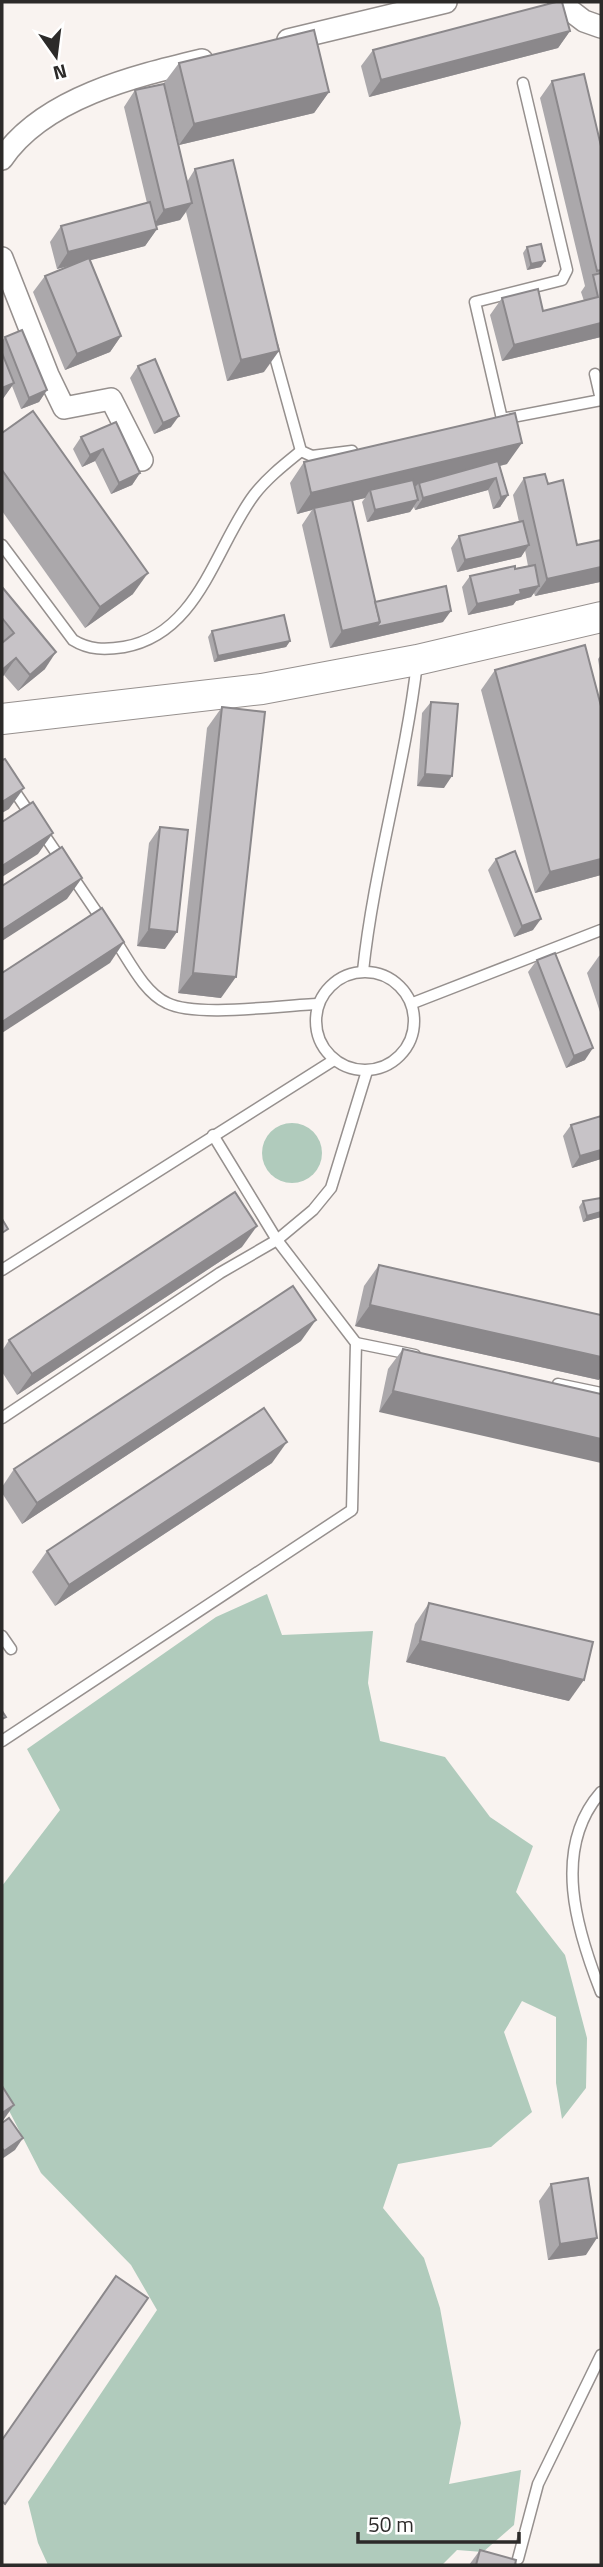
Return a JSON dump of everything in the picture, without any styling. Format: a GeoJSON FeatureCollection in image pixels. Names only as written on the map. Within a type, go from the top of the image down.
{"type":"FeatureCollection","features":[{"type":"Feature","properties":{"kind":"street"},"geometry":{"type":"LineString","coordinates":[[272,43],[446,2]]}},
{"type":"Feature","properties":{"kind":"street"},"geometry":{"type":"LineString","coordinates":[[559,2],[583,21],[601,27]]}},
{"type":"Feature","properties":{"kind":"street"},"geometry":{"type":"LineString","coordinates":[[2,159],[43,118],[125,78],[219,56]]}},
{"type":"Feature","properties":{"kind":"street"},"geometry":{"type":"LineString","coordinates":[[2,258],[48,376],[64,408],[111,399],[142,460]]}},
{"type":"Feature","properties":{"kind":"street"},"geometry":{"type":"LineString","coordinates":[[2,719],[262,689],[418,660],[601,617]]}},
{"type":"Feature","properties":{"kind":"lane"},"geometry":{"type":"LineString","coordinates":[[502,419],[475,302],[562,280],[567,270],[523,83]]}},
{"type":"Feature","properties":{"kind":"lane"},"geometry":{"type":"LineString","coordinates":[[270,340],[301,451],[312,456],[358,450]]}},
{"type":"Feature","properties":{"kind":"lane"},"geometry":{"type":"LineString","coordinates":[[489,422],[601,400],[596,374]]}},
{"type":"Feature","properties":{"kind":"lane"},"geometry":{"type":"LineString","coordinates":[[2,545],[73,640],[85,647],[111,650],[130,646],[157,635],[187,610],[255,493],[301,451]]}},
{"type":"Feature","properties":{"kind":"lane"},"geometry":{"type":"LineString","coordinates":[[363,971],[368,925],[411,714],[418,660]]}},
{"type":"Feature","properties":{"kind":"lane"},"geometry":{"type":"LineString","coordinates":[[10,786],[149,990],[167,1004],[196,1010],[318,1004]]}},
{"type":"Feature","properties":{"kind":"lane"},"geometry":{"type":"LineString","coordinates":[[413,1003],[601,930]]}},
{"type":"Feature","properties":{"kind":"lane"},"geometry":{"type":"LineString","coordinates":[[363,971],[394,979],[413,1003],[414,1034],[397,1061],[368,1071],[334,1060],[318,1038],[318,1004],[334,981],[363,971]]}},
{"type":"Feature","properties":{"kind":"lane"},"geometry":{"type":"LineString","coordinates":[[2,1270],[334,1060]]}},
{"type":"Feature","properties":{"kind":"lane"},"geometry":{"type":"LineString","coordinates":[[2,1418],[220,1273],[277,1240],[313,1210],[331,1188],[368,1071]]}},
{"type":"Feature","properties":{"kind":"lane"},"geometry":{"type":"LineString","coordinates":[[2,1741],[352,1510],[356,1343],[277,1240],[213,1135]]}},
{"type":"Feature","properties":{"kind":"lane"},"geometry":{"type":"LineString","coordinates":[[356,1343],[424,1357]]}},
{"type":"Feature","properties":{"kind":"lane"},"geometry":{"type":"LineString","coordinates":[[547,1382],[601,1393]]}},
{"type":"Feature","properties":{"kind":"lane"},"geometry":{"type":"LineString","coordinates":[[2,1636],[12,1649]]}},
{"type":"Feature","properties":{"kind":"lane"},"geometry":{"type":"LineString","coordinates":[[601,1792],[591,1804],[578,1839],[572,1879],[583,1945],[601,1992]]}},
{"type":"Feature","properties":{"kind":"lane"},"geometry":{"type":"LineString","coordinates":[[518,2559],[538,2484],[601,2356]]}},
{"type":"Feature","properties":{"kind":"green space"},"geometry":{"type":"Polygon","coordinates":[[[292,1123],[313,1132],[322,1153],[313,1174],[292,1183],[271,1174],[262,1153],[271,1132],[292,1123]]]}},
{"type":"Feature","properties":{"kind":"green space"},"geometry":{"type":"Polygon","coordinates":[[[267,1594],[282,1635],[373,1631],[368,1683],[380,1741],[445,1757],[490,1817],[533,1846],[516,1892],[565,1955],[587,2038],[586,2088],[562,2119],[556,2083],[556,2017],[522,2001],[504,2032],[532,2112],[491,2147],[398,2164],[383,2208],[424,2258],[440,2308],[461,2423],[449,2484],[521,2470],[514,2525],[483,2552],[457,2550],[442,2565],[48,2565],[38,2543],[28,2502],[157,2310],[131,2265],[41,2173],[2,2097],[2,1886],[60,1810],[27,1749],[216,1617],[267,1594]]]}},
{"type":"Feature","properties":{"kind":"building"},"geometry":{"type":"Polygon","coordinates":[[[562,2],[570,31],[381,80],[373,50],[562,2]]]}},
{"type":"Feature","properties":{"kind":"building"},"geometry":{"type":"Polygon","coordinates":[[[314,30],[329,92],[194,124],[179,63],[314,30]]]}},
{"type":"Feature","properties":{"kind":"building"},"geometry":{"type":"Polygon","coordinates":[[[584,74],[601,146],[601,270],[597,271],[552,81],[584,74]]]}},
{"type":"Feature","properties":{"kind":"building"},"geometry":{"type":"Polygon","coordinates":[[[164,84],[192,203],[164,210],[135,90],[164,84]]]}},
{"type":"Feature","properties":{"kind":"building"},"geometry":{"type":"Polygon","coordinates":[[[233,160],[279,351],[241,360],[195,169],[233,160]]]}},
{"type":"Feature","properties":{"kind":"building"},"geometry":{"type":"Polygon","coordinates":[[[150,202],[157,229],[68,252],[61,226],[150,202]]]}},
{"type":"Feature","properties":{"kind":"building"},"geometry":{"type":"Polygon","coordinates":[[[541,244],[545,261],[531,264],[527,247],[541,244]]]}},
{"type":"Feature","properties":{"kind":"building"},"geometry":{"type":"Polygon","coordinates":[[[89,258],[121,336],[77,354],[45,276],[89,258]]]}},
{"type":"Feature","properties":{"kind":"building"},"geometry":{"type":"Polygon","coordinates":[[[601,273],[601,323],[514,345],[502,298],[538,289],[543,311],[598,297],[593,275],[601,273]]]}},
{"type":"Feature","properties":{"kind":"building"},"geometry":{"type":"Polygon","coordinates":[[[22,330],[47,390],[29,398],[5,337],[22,330]]]}},
{"type":"Feature","properties":{"kind":"building"},"geometry":{"type":"Polygon","coordinates":[[[2,353],[14,383],[2,388],[2,353]]]}},
{"type":"Feature","properties":{"kind":"building"},"geometry":{"type":"Polygon","coordinates":[[[155,359],[179,416],[163,423],[138,366],[155,359]]]}},
{"type":"Feature","properties":{"kind":"building"},"geometry":{"type":"Polygon","coordinates":[[[33,411],[148,573],[100,607],[2,470],[2,433],[33,411]]]}},
{"type":"Feature","properties":{"kind":"building"},"geometry":{"type":"Polygon","coordinates":[[[515,413],[522,443],[311,493],[304,462],[515,413]]]}},
{"type":"Feature","properties":{"kind":"building"},"geometry":{"type":"Polygon","coordinates":[[[116,422],[140,473],[119,483],[103,449],[90,455],[81,437],[116,422]]]}},
{"type":"Feature","properties":{"kind":"building"},"geometry":{"type":"Polygon","coordinates":[[[498,461],[508,495],[501,497],[496,478],[423,498],[419,483],[498,461]]]}},
{"type":"Feature","properties":{"kind":"building"},"geometry":{"type":"Polygon","coordinates":[[[545,474],[548,484],[563,480],[577,545],[601,540],[601,567],[547,579],[524,478],[545,474]]]}},
{"type":"Feature","properties":{"kind":"building"},"geometry":{"type":"Polygon","coordinates":[[[413,480],[418,500],[375,510],[370,490],[413,480]]]}},
{"type":"Feature","properties":{"kind":"building"},"geometry":{"type":"Polygon","coordinates":[[[352,500],[380,622],[342,631],[314,508],[352,500]]]}},
{"type":"Feature","properties":{"kind":"building"},"geometry":{"type":"Polygon","coordinates":[[[523,521],[529,545],[465,560],[459,536],[523,521]]]}},
{"type":"Feature","properties":{"kind":"building"},"geometry":{"type":"Polygon","coordinates":[[[535,565],[539,586],[520,590],[521,594],[477,604],[470,576],[515,566],[515,569],[535,565]]]}},
{"type":"Feature","properties":{"kind":"building"},"geometry":{"type":"Polygon","coordinates":[[[446,586],[451,611],[376,627],[380,622],[375,602],[446,586]]]}},
{"type":"Feature","properties":{"kind":"building"},"geometry":{"type":"Polygon","coordinates":[[[2,587],[56,652],[30,675],[16,658],[2,670],[2,643],[14,633],[2,618],[2,587]]]}},
{"type":"Feature","properties":{"kind":"building"},"geometry":{"type":"Polygon","coordinates":[[[284,615],[290,641],[218,656],[212,631],[284,615]]]}},
{"type":"Feature","properties":{"kind":"building"},"geometry":{"type":"Polygon","coordinates":[[[585,645],[601,706],[601,859],[550,872],[495,670],[585,645]]]}},
{"type":"Feature","properties":{"kind":"building"},"geometry":{"type":"Polygon","coordinates":[[[431,702],[458,704],[452,776],[425,774],[431,702]]]}},
{"type":"Feature","properties":{"kind":"building"},"geometry":{"type":"Polygon","coordinates":[[[222,707],[265,712],[236,977],[193,973],[222,707]]]}},
{"type":"Feature","properties":{"kind":"building"},"geometry":{"type":"Polygon","coordinates":[[[5,759],[24,788],[2,802],[2,760],[5,759]]]}},
{"type":"Feature","properties":{"kind":"building"},"geometry":{"type":"Polygon","coordinates":[[[33,802],[53,833],[2,866],[2,822],[33,802]]]}},
{"type":"Feature","properties":{"kind":"building"},"geometry":{"type":"Polygon","coordinates":[[[160,827],[188,830],[177,932],[149,929],[160,827]]]}},
{"type":"Feature","properties":{"kind":"building"},"geometry":{"type":"Polygon","coordinates":[[[62,847],[82,878],[2,930],[2,886],[62,847]]]}},
{"type":"Feature","properties":{"kind":"building"},"geometry":{"type":"Polygon","coordinates":[[[515,851],[541,919],[522,926],[496,859],[515,851]]]}},
{"type":"Feature","properties":{"kind":"building"},"geometry":{"type":"Polygon","coordinates":[[[102,908],[124,942],[2,1022],[2,973],[102,908]]]}},
{"type":"Feature","properties":{"kind":"building"},"geometry":{"type":"Polygon","coordinates":[[[555,953],[593,1048],[574,1056],[537,960],[555,953]]]}},
{"type":"Feature","properties":{"kind":"building"},"geometry":{"type":"Polygon","coordinates":[[[601,1116],[601,1150],[580,1156],[571,1125],[601,1116]]]}},
{"type":"Feature","properties":{"kind":"building"},"geometry":{"type":"Polygon","coordinates":[[[235,1192],[257,1226],[32,1374],[9,1340],[235,1192]]]}},
{"type":"Feature","properties":{"kind":"building"},"geometry":{"type":"Polygon","coordinates":[[[601,1198],[601,1212],[587,1216],[583,1201],[601,1198]]]}},
{"type":"Feature","properties":{"kind":"building"},"geometry":{"type":"Polygon","coordinates":[[[2,1219],[8,1229],[2,1233],[2,1219]]]}},
{"type":"Feature","properties":{"kind":"building"},"geometry":{"type":"Polygon","coordinates":[[[379,1265],[601,1315],[601,1357],[370,1305],[379,1265]]]}},
{"type":"Feature","properties":{"kind":"building"},"geometry":{"type":"Polygon","coordinates":[[[293,1286],[316,1320],[37,1503],[14,1469],[293,1286]]]}},
{"type":"Feature","properties":{"kind":"building"},"geometry":{"type":"Polygon","coordinates":[[[403,1349],[601,1394],[601,1439],[393,1391],[403,1349]]]}},
{"type":"Feature","properties":{"kind":"building"},"geometry":{"type":"Polygon","coordinates":[[[264,1408],[287,1442],[69,1585],[47,1551],[264,1408]]]}},
{"type":"Feature","properties":{"kind":"building"},"geometry":{"type":"Polygon","coordinates":[[[429,1603],[593,1642],[584,1680],[420,1641],[429,1603]]]}},
{"type":"Feature","properties":{"kind":"building"},"geometry":{"type":"Polygon","coordinates":[[[2,2086],[14,2105],[2,2113],[2,2086]]]}},
{"type":"Feature","properties":{"kind":"building"},"geometry":{"type":"Polygon","coordinates":[[[9,2118],[23,2138],[4,2151],[2,2123],[9,2118]]]}},
{"type":"Feature","properties":{"kind":"building"},"geometry":{"type":"Polygon","coordinates":[[[588,2178],[597,2238],[560,2244],[551,2184],[588,2178]]]}},
{"type":"Feature","properties":{"kind":"building"},"geometry":{"type":"Polygon","coordinates":[[[116,2276],[148,2298],[5,2504],[2,2501],[2,2440],[116,2276]]]}},
{"type":"Feature","properties":{"kind":"building"},"geometry":{"type":"Polygon","coordinates":[[[480,2550],[516,2560],[515,2565],[476,2565],[480,2550]]]}}]}
